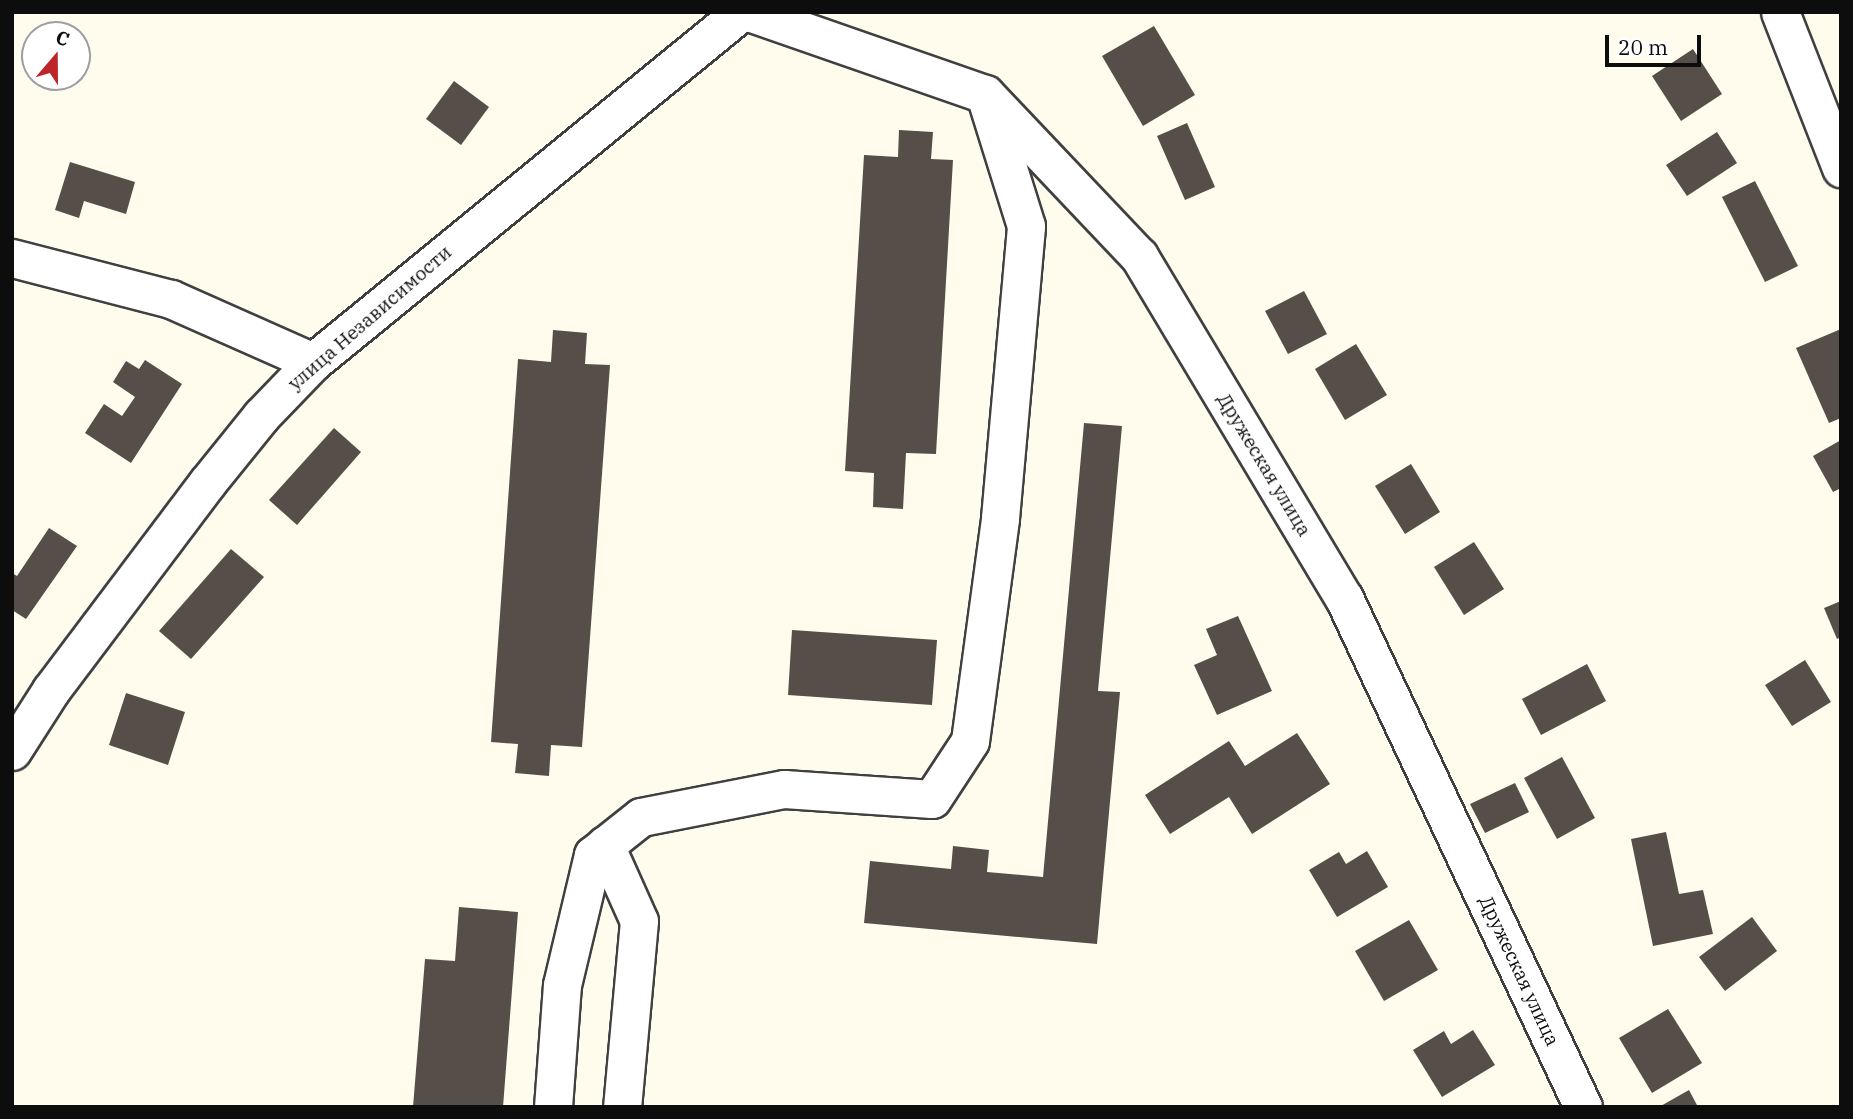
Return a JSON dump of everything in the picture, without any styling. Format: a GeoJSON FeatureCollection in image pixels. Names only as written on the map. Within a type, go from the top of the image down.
{"type":"FeatureCollection","features":[{"type":"Feature","properties":{"kind":"street","name":"улица Независимости"},"geometry":{"type":"LineString","coordinates":[[12,751],[51,690],[207,483],[261,416],[313,362],[741,12]]}},
{"type":"Feature","properties":{"kind":"street","name":"Дружеская улица"},"geometry":{"type":"LineString","coordinates":[[749,12],[985,94],[1139,256],[1344,598],[1583,1107]]}},
{"type":"Feature","properties":{"kind":"street"},"geometry":{"type":"LineString","coordinates":[[1780,12],[1841,168]]}},
{"type":"Feature","properties":{"kind":"street"},"geometry":{"type":"LineString","coordinates":[[553,1107],[562,985],[593,855],[641,817],[784,789],[932,799],[970,741],[1000,518],[1026,226],[985,94]]}},
{"type":"Feature","properties":{"kind":"street"},"geometry":{"type":"LineString","coordinates":[[12,258],[171,299],[313,362]]}},
{"type":"Feature","properties":{"kind":"street"},"geometry":{"type":"LineString","coordinates":[[605,845],[639,921],[622,1107]]}},
{"type":"Feature","properties":{"kind":"building"},"geometry":{"type":"Polygon","coordinates":[[[1154,26],[1195,95],[1143,126],[1102,56],[1154,26]]]}},
{"type":"Feature","properties":{"kind":"building"},"geometry":{"type":"Polygon","coordinates":[[[1693,49],[1722,94],[1681,121],[1652,76],[1693,49]]]}},
{"type":"Feature","properties":{"kind":"building"},"geometry":{"type":"Polygon","coordinates":[[[454,81],[489,107],[461,145],[426,119],[454,81]]]}},
{"type":"Feature","properties":{"kind":"building"},"geometry":{"type":"Polygon","coordinates":[[[1187,123],[1215,187],[1185,200],[1157,136],[1187,123]]]}},
{"type":"Feature","properties":{"kind":"building"},"geometry":{"type":"Polygon","coordinates":[[[899,130],[933,132],[931,159],[953,160],[936,454],[906,453],[903,509],[873,507],[874,473],[845,471],[864,155],[898,157],[899,130]]]}},
{"type":"Feature","properties":{"kind":"building"},"geometry":{"type":"Polygon","coordinates":[[[1717,132],[1737,163],[1687,196],[1666,165],[1717,132]]]}},
{"type":"Feature","properties":{"kind":"building"},"geometry":{"type":"Polygon","coordinates":[[[70,162],[135,182],[126,214],[84,201],[79,218],[55,210],[70,162]]]}},
{"type":"Feature","properties":{"kind":"building"},"geometry":{"type":"Polygon","coordinates":[[[1755,181],[1798,266],[1765,282],[1722,197],[1755,181]]]}},
{"type":"Feature","properties":{"kind":"building"},"geometry":{"type":"Polygon","coordinates":[[[1304,291],[1327,334],[1288,354],[1265,311],[1304,291]]]}},
{"type":"Feature","properties":{"kind":"building"},"geometry":{"type":"Polygon","coordinates":[[[1841,329],[1841,418],[1829,423],[1796,348],[1841,329]]]}},
{"type":"Feature","properties":{"kind":"building"},"geometry":{"type":"Polygon","coordinates":[[[553,330],[587,333],[585,364],[610,365],[582,747],[551,745],[549,776],[515,773],[518,744],[491,742],[518,359],[551,362],[553,330]]]}},
{"type":"Feature","properties":{"kind":"building"},"geometry":{"type":"Polygon","coordinates":[[[1356,344],[1387,395],[1345,420],[1315,369],[1356,344]]]}},
{"type":"Feature","properties":{"kind":"building"},"geometry":{"type":"Polygon","coordinates":[[[145,360],[182,384],[131,463],[85,433],[104,404],[122,416],[135,397],[113,382],[126,361],[139,369],[145,360]]]}},
{"type":"Feature","properties":{"kind":"building"},"geometry":{"type":"Polygon","coordinates":[[[1084,423],[1122,426],[1098,691],[1120,692],[1097,944],[864,923],[870,861],[951,869],[953,846],[989,850],[987,872],[1043,877],[1084,423]]]}},
{"type":"Feature","properties":{"kind":"building"},"geometry":{"type":"Polygon","coordinates":[[[334,428],[361,452],[297,525],[269,500],[334,428]]]}},
{"type":"Feature","properties":{"kind":"building"},"geometry":{"type":"Polygon","coordinates":[[[1841,440],[1841,488],[1833,492],[1813,456],[1841,440]]]}},
{"type":"Feature","properties":{"kind":"building"},"geometry":{"type":"Polygon","coordinates":[[[1411,464],[1440,512],[1405,534],[1375,486],[1411,464]]]}},
{"type":"Feature","properties":{"kind":"building"},"geometry":{"type":"Polygon","coordinates":[[[49,528],[77,546],[26,619],[12,610],[12,573],[17,576],[49,528]]]}},
{"type":"Feature","properties":{"kind":"building"},"geometry":{"type":"Polygon","coordinates":[[[1474,542],[1504,589],[1464,615],[1434,567],[1474,542]]]}},
{"type":"Feature","properties":{"kind":"building"},"geometry":{"type":"Polygon","coordinates":[[[231,549],[264,577],[191,659],[159,631],[231,549]]]}},
{"type":"Feature","properties":{"kind":"building"},"geometry":{"type":"Polygon","coordinates":[[[1841,601],[1841,637],[1837,639],[1824,608],[1841,601]]]}},
{"type":"Feature","properties":{"kind":"building"},"geometry":{"type":"Polygon","coordinates":[[[1238,616],[1272,691],[1217,715],[1194,665],[1217,655],[1206,629],[1238,616]]]}},
{"type":"Feature","properties":{"kind":"building"},"geometry":{"type":"Polygon","coordinates":[[[792,630],[937,640],[932,705],[788,695],[792,630]]]}},
{"type":"Feature","properties":{"kind":"building"},"geometry":{"type":"Polygon","coordinates":[[[1805,660],[1831,702],[1792,726],[1765,685],[1805,660]]]}},
{"type":"Feature","properties":{"kind":"building"},"geometry":{"type":"Polygon","coordinates":[[[1587,664],[1606,701],[1541,735],[1522,699],[1587,664]]]}},
{"type":"Feature","properties":{"kind":"building"},"geometry":{"type":"Polygon","coordinates":[[[126,693],[185,712],[168,765],[109,745],[126,693]]]}},
{"type":"Feature","properties":{"kind":"building"},"geometry":{"type":"Polygon","coordinates":[[[1297,733],[1330,784],[1252,834],[1229,797],[1170,834],[1145,795],[1229,741],[1245,766],[1297,733]]]}},
{"type":"Feature","properties":{"kind":"building"},"geometry":{"type":"Polygon","coordinates":[[[1562,757],[1595,818],[1557,839],[1524,778],[1562,757]]]}},
{"type":"Feature","properties":{"kind":"building"},"geometry":{"type":"Polygon","coordinates":[[[1515,783],[1529,812],[1485,833],[1470,804],[1515,783]]]}},
{"type":"Feature","properties":{"kind":"building"},"geometry":{"type":"Polygon","coordinates":[[[1666,832],[1679,894],[1703,890],[1713,934],[1653,946],[1631,839],[1666,832]]]}},
{"type":"Feature","properties":{"kind":"building"},"geometry":{"type":"Polygon","coordinates":[[[1367,851],[1388,887],[1337,917],[1309,870],[1339,852],[1346,864],[1367,851]]]}},
{"type":"Feature","properties":{"kind":"building"},"geometry":{"type":"Polygon","coordinates":[[[459,907],[518,912],[503,1107],[413,1107],[425,959],[455,961],[459,907]]]}},
{"type":"Feature","properties":{"kind":"building"},"geometry":{"type":"Polygon","coordinates":[[[1752,917],[1777,951],[1725,991],[1699,957],[1752,917]]]}},
{"type":"Feature","properties":{"kind":"building"},"geometry":{"type":"Polygon","coordinates":[[[1409,920],[1438,970],[1384,1001],[1355,951],[1409,920]]]}},
{"type":"Feature","properties":{"kind":"building"},"geometry":{"type":"Polygon","coordinates":[[[1668,1009],[1702,1063],[1652,1093],[1619,1038],[1668,1009]]]}},
{"type":"Feature","properties":{"kind":"building"},"geometry":{"type":"Polygon","coordinates":[[[1473,1030],[1495,1065],[1442,1097],[1413,1050],[1444,1031],[1451,1044],[1473,1030]]]}},
{"type":"Feature","properties":{"kind":"building"},"geometry":{"type":"Polygon","coordinates":[[[1689,1090],[1698,1107],[1659,1107],[1689,1090]]]}}]}
